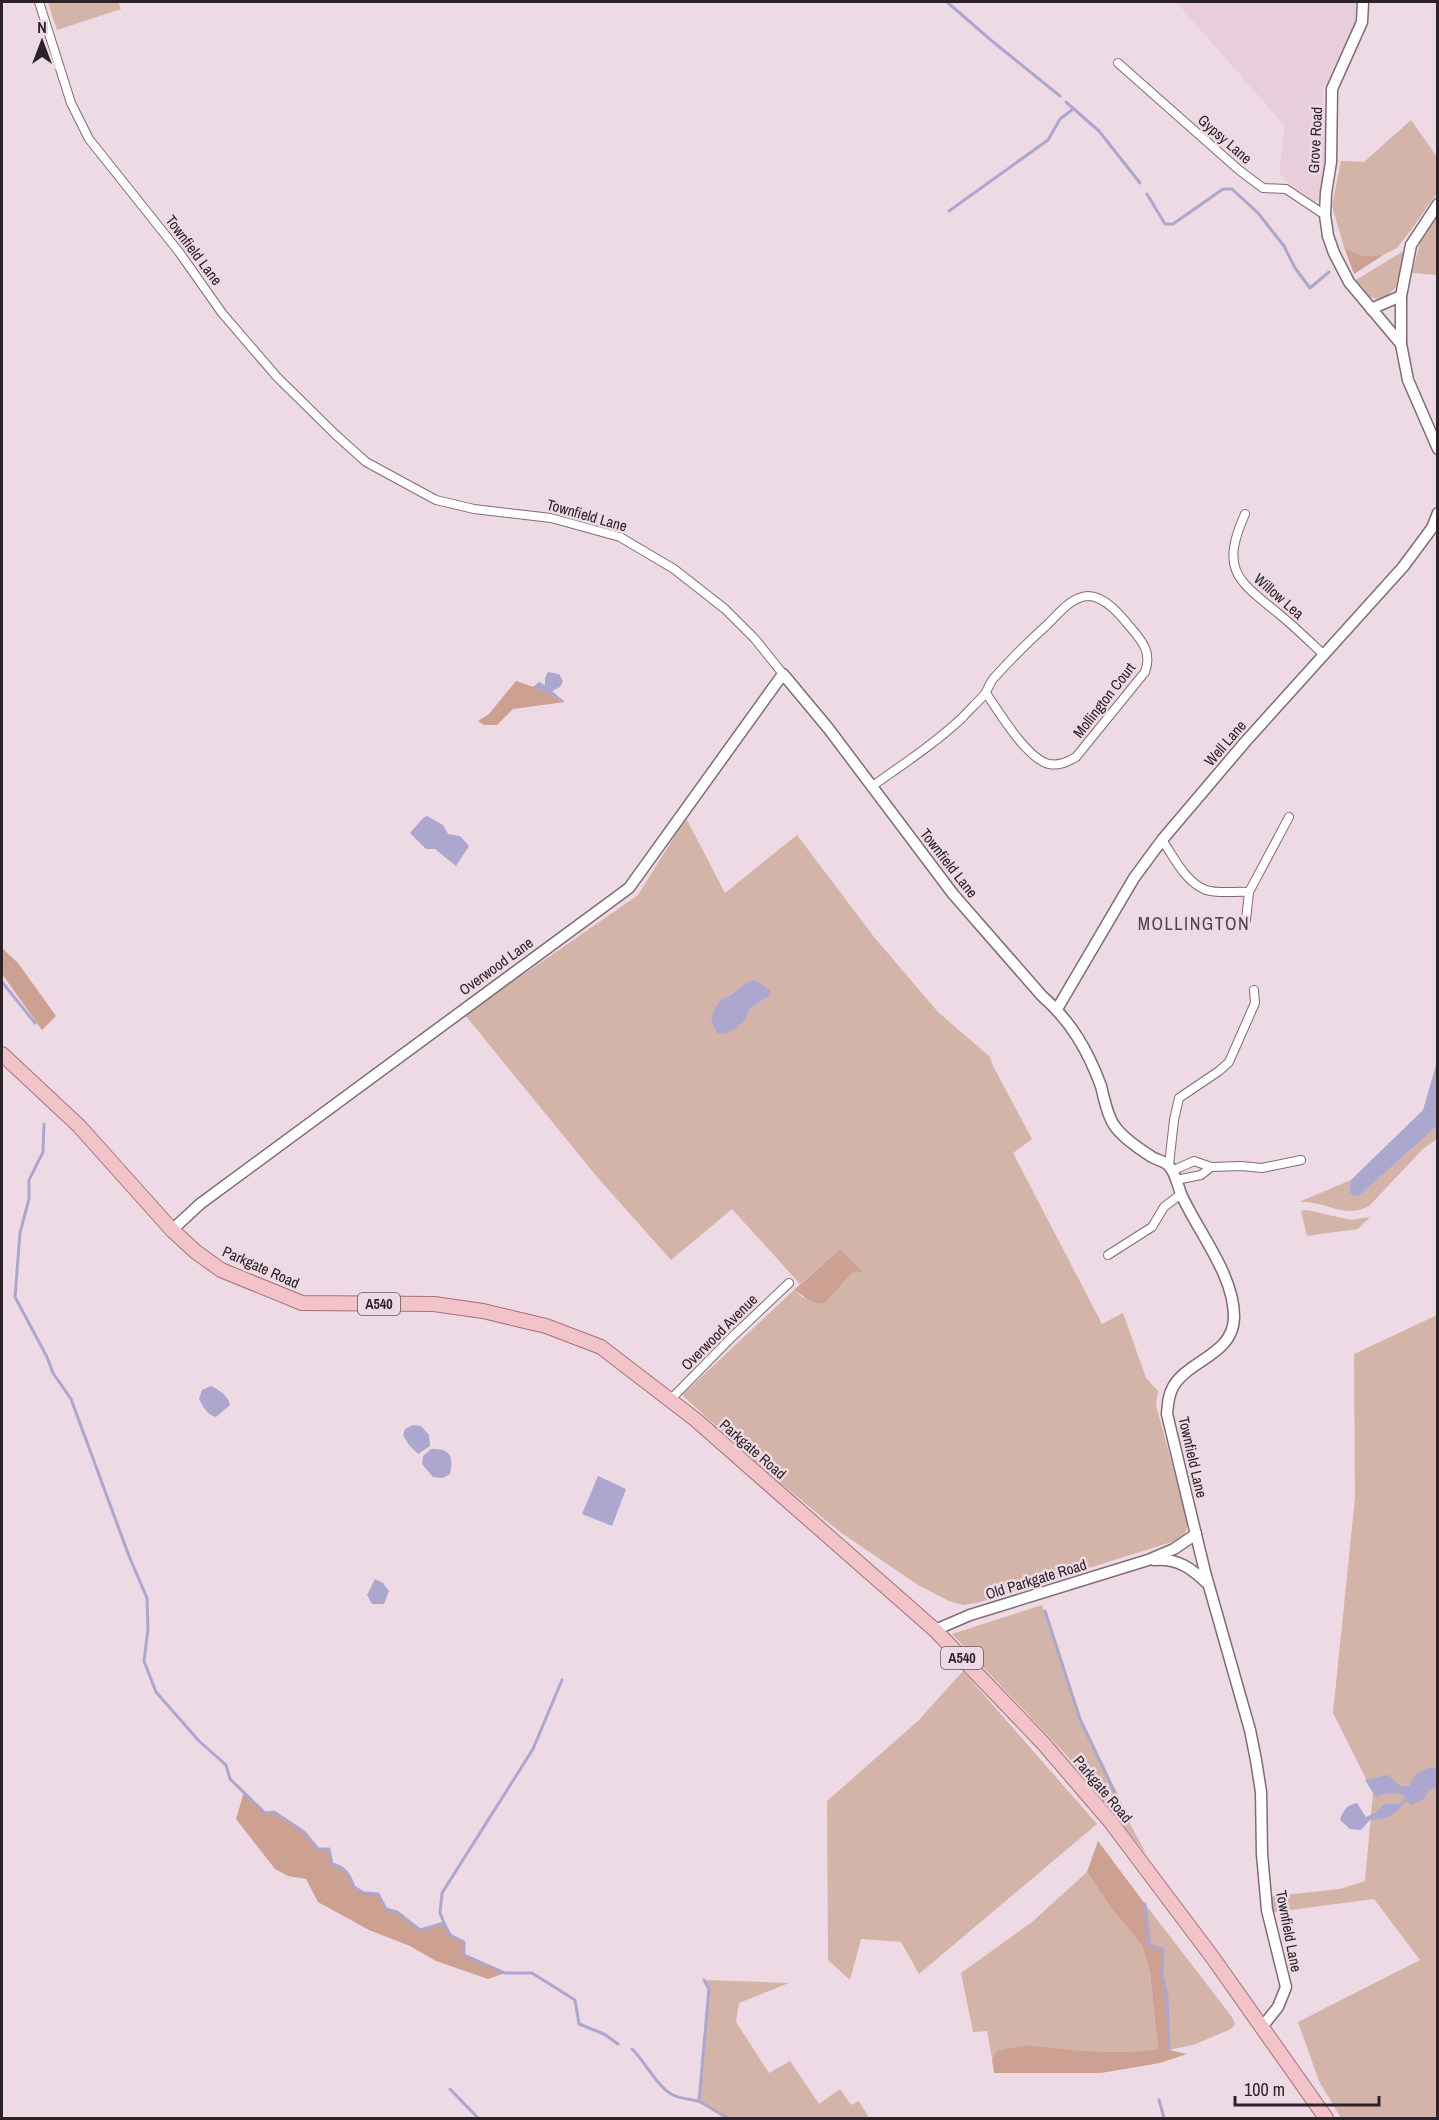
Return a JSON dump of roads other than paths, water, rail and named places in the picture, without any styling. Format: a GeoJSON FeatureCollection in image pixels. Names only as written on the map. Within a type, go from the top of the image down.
{"type":"FeatureCollection","features":[{"type":"Feature","properties":{"kind":"main road","name":"Parkgate Road"},"geometry":{"type":"LineString","coordinates":[[2,1054],[79,1126],[172,1230],[196,1252],[222,1270],[302,1303],[434,1304],[483,1311],[566,1332],[601,1347],[705,1428],[935,1630],[1043,1743],[1110,1821],[1213,1958],[1326,2118]]}},
{"type":"Feature","properties":{"kind":"street","name":"Townfield Lane"},"geometry":{"type":"LineString","coordinates":[[39,2],[72,103],[89,139],[179,252],[222,313],[277,377],[366,462],[436,500],[474,509],[551,518],[620,537],[674,569],[725,609],[755,639],[828,728],[953,894],[1073,1028],[1095,1070],[1114,1125],[1142,1151],[1173,1172],[1181,1194],[1214,1254],[1232,1302],[1234,1319],[1229,1337],[1222,1347],[1188,1370],[1178,1380],[1168,1398],[1167,1414],[1208,1584],[1250,1730],[1261,1792],[1262,1854],[1267,1910],[1286,1987],[1278,2007],[1262,2027]]}},
{"type":"Feature","properties":{"kind":"street","name":"Grove Road"},"geometry":{"type":"LineString","coordinates":[[1362,2],[1362,22],[1332,88],[1331,162],[1325,215],[1328,236],[1334,253],[1349,282],[1401,344]]}},
{"type":"Feature","properties":{"kind":"street","name":"Gypsy Lane"},"geometry":{"type":"LineString","coordinates":[[1118,63],[1239,170],[1263,188],[1286,189],[1325,215]]}},
{"type":"Feature","properties":{"kind":"street"},"geometry":{"type":"LineString","coordinates":[[1437,204],[1410,245],[1401,296],[1401,344],[1408,380],[1437,449]]}},
{"type":"Feature","properties":{"kind":"street"},"geometry":{"type":"LineString","coordinates":[[1371,309],[1401,296]]}},
{"type":"Feature","properties":{"kind":"street","name":"Well Lane"},"geometry":{"type":"LineString","coordinates":[[1057,1009],[1134,878],[1162,840],[1246,741],[1403,567],[1432,528],[1437,513]]}},
{"type":"Feature","properties":{"kind":"street","name":"Willow Lea"},"geometry":{"type":"LineString","coordinates":[[1245,514],[1236,536],[1233,557],[1237,573],[1248,589],[1293,626],[1323,655]]}},
{"type":"Feature","properties":{"kind":"street","name":"Mollington Court"},"geometry":{"type":"LineString","coordinates":[[871,787],[931,744],[986,693],[991,681],[1032,639],[1070,603],[1080,598],[1090,596],[1101,600],[1119,614],[1140,640],[1149,658],[1145,672],[1076,757],[1066,763],[1054,765],[1038,759],[1026,747],[986,693]]}},
{"type":"Feature","properties":{"kind":"street","name":"Overwood Lane"},"geometry":{"type":"LineString","coordinates":[[172,1230],[200,1204],[629,888],[783,674]]}},
{"type":"Feature","properties":{"kind":"street"},"geometry":{"type":"LineString","coordinates":[[1246,920],[1249,892],[1289,817]]}},
{"type":"Feature","properties":{"kind":"street"},"geometry":{"type":"LineString","coordinates":[[1162,840],[1181,869],[1193,882],[1207,890],[1249,892]]}},
{"type":"Feature","properties":{"kind":"street"},"geometry":{"type":"LineString","coordinates":[[1173,1172],[1174,1120],[1179,1098],[1229,1062],[1255,1003],[1254,990]]}},
{"type":"Feature","properties":{"kind":"street"},"geometry":{"type":"LineString","coordinates":[[1277,1156],[1279,1165]]}},
{"type":"Feature","properties":{"kind":"street"},"geometry":{"type":"LineString","coordinates":[[1173,1172],[1194,1161],[1211,1167],[1262,1168],[1301,1160]]}},
{"type":"Feature","properties":{"kind":"street"},"geometry":{"type":"LineString","coordinates":[[1173,1172],[1201,1175],[1211,1167]]}},
{"type":"Feature","properties":{"kind":"street"},"geometry":{"type":"LineString","coordinates":[[1108,1255],[1152,1227],[1164,1207],[1181,1194]]}},
{"type":"Feature","properties":{"kind":"street","name":"Overwood Avenue"},"geometry":{"type":"LineString","coordinates":[[670,1400],[732,1336],[789,1283]]}},
{"type":"Feature","properties":{"kind":"street","name":"Old Parkgate Road"},"geometry":{"type":"LineString","coordinates":[[935,1630],[980,1611],[1148,1560],[1174,1549],[1196,1534]]}},
{"type":"Feature","properties":{"kind":"street","name":"Old Parkgate Road"},"geometry":{"type":"LineString","coordinates":[[1148,1560],[1178,1561],[1192,1569],[1208,1584]]}},
{"type":"Feature","properties":{"kind":"waterway"},"geometry":{"type":"LineString","coordinates":[[947,2],[1060,96]]}},
{"type":"Feature","properties":{"kind":"waterway"},"geometry":{"type":"LineString","coordinates":[[1066,102],[1099,131],[1140,183]]}},
{"type":"Feature","properties":{"kind":"waterway"},"geometry":{"type":"LineString","coordinates":[[949,211],[1048,140],[1060,119],[1073,109]]}},
{"type":"Feature","properties":{"kind":"waterway"},"geometry":{"type":"LineString","coordinates":[[1147,194],[1165,224],[1173,224],[1223,189],[1232,189],[1258,213],[1284,246],[1295,268],[1310,288],[1329,272]]}},
{"type":"Feature","properties":{"kind":"waterway"},"geometry":{"type":"LineString","coordinates":[[2,982],[35,1023]]}},
{"type":"Feature","properties":{"kind":"waterway"},"geometry":{"type":"LineString","coordinates":[[44,1124],[43,1152],[29,1180],[29,1199],[20,1233],[15,1297],[53,1373],[71,1399],[129,1556],[147,1598],[148,1629],[144,1661],[156,1692],[199,1741],[226,1765],[230,1779],[265,1813],[274,1812],[304,1832],[318,1849],[329,1849],[332,1864],[346,1872],[354,1887],[364,1893],[378,1894],[386,1909],[397,1912],[420,1930],[444,1923],[450,1935],[464,1942],[464,1955],[505,1973],[532,1973],[575,2000],[579,2024],[604,2034],[618,2044]]}},
{"type":"Feature","properties":{"kind":"waterway"},"geometry":{"type":"LineString","coordinates":[[1045,1611],[1080,1719],[1129,1822]]}},
{"type":"Feature","properties":{"kind":"waterway"},"geometry":{"type":"LineString","coordinates":[[444,1923],[440,1913],[442,1893],[533,1749],[562,1680]]}},
{"type":"Feature","properties":{"kind":"waterway"},"geometry":{"type":"LineString","coordinates":[[1145,1904],[1150,1946],[1163,1949],[1162,1974],[1167,1995],[1169,2050]]}},
{"type":"Feature","properties":{"kind":"waterway"},"geometry":{"type":"LineString","coordinates":[[704,1980],[709,1989],[699,2101],[727,2118]]}},
{"type":"Feature","properties":{"kind":"waterway"},"geometry":{"type":"LineString","coordinates":[[632,2049],[667,2091],[676,2096],[701,2102]]}},
{"type":"Feature","properties":{"kind":"waterway"},"geometry":{"type":"LineString","coordinates":[[450,2089],[478,2118]]}},
{"type":"Feature","properties":{"kind":"waterway"},"geometry":{"type":"LineString","coordinates":[[1159,2100],[1164,2118]]}},
{"type":"Feature","properties":{"kind":"district","name":"MOLLINGTON"},"geometry":{"type":"Point","coordinates":[1194,923]}}]}
